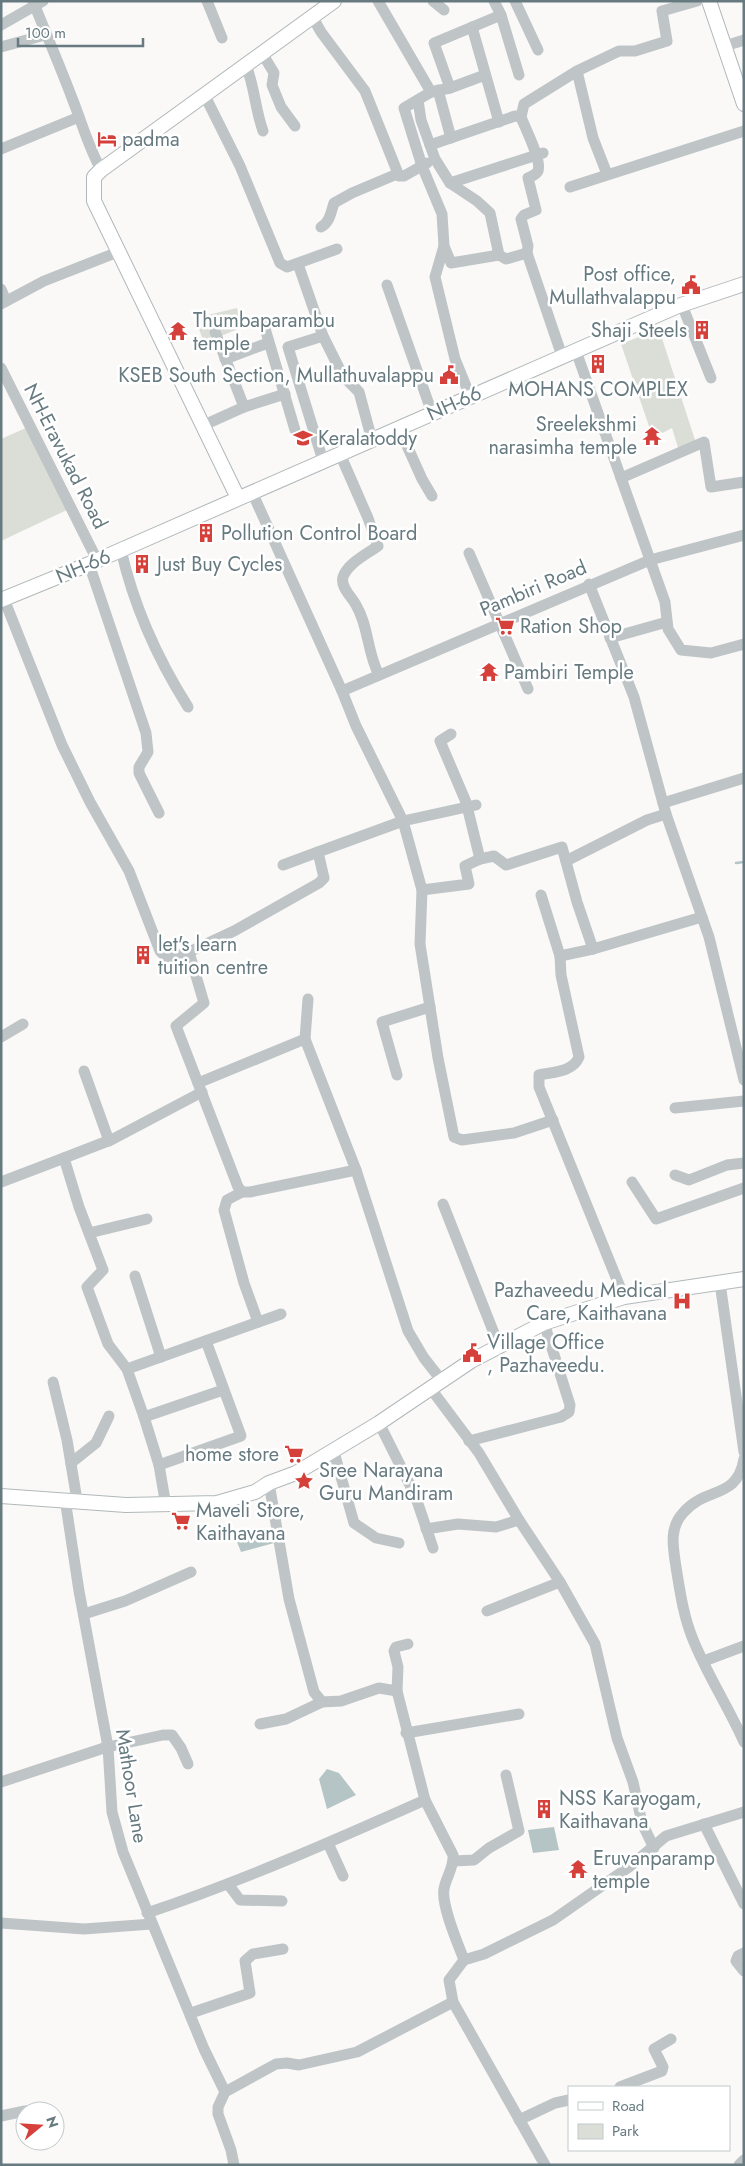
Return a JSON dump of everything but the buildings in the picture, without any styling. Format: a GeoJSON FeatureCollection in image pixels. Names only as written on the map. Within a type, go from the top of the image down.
{"type":"FeatureCollection","features":[{"type":"Feature","properties":{"kind":"main road"},"geometry":{"type":"LineString","coordinates":[[238,498],[94,201],[94,177],[101,170],[334,1]]}},
{"type":"Feature","properties":{"kind":"main road"},"geometry":{"type":"LineString","coordinates":[[709,1],[744,104]]}},
{"type":"Feature","properties":{"kind":"main road","name":"NH-66"},"geometry":{"type":"LineString","coordinates":[[3,600],[562,356],[682,305],[744,284]]}},
{"type":"Feature","properties":{"kind":"main road"},"geometry":{"type":"LineString","coordinates":[[1,1496],[71,1499],[126,1505],[166,1506],[218,1503],[255,1492],[269,1483],[296,1473],[334,1452],[471,1361],[544,1323],[624,1297],[744,1279]]}},
{"type":"Feature","properties":{"kind":"street"},"geometry":{"type":"LineString","coordinates":[[207,1],[222,38]]}},
{"type":"Feature","properties":{"kind":"street"},"geometry":{"type":"LineString","coordinates":[[378,1],[440,90]]}},
{"type":"Feature","properties":{"kind":"street"},"geometry":{"type":"LineString","coordinates":[[433,1],[444,10]]}},
{"type":"Feature","properties":{"kind":"street"},"geometry":{"type":"LineString","coordinates":[[494,1],[501,15],[519,75]]}},
{"type":"Feature","properties":{"kind":"street"},"geometry":{"type":"LineString","coordinates":[[515,1],[538,50]]}},
{"type":"Feature","properties":{"kind":"street"},"geometry":{"type":"LineString","coordinates":[[562,356],[526,253],[528,246],[520,219],[524,215],[536,210],[528,178],[536,174],[539,169],[539,154],[521,117],[524,104],[576,71],[619,51],[635,51],[667,41],[662,11],[698,1]]}},
{"type":"Feature","properties":{"kind":"street"},"geometry":{"type":"LineString","coordinates":[[1,25],[37,2],[45,35],[79,117],[87,144],[101,170]]}},
{"type":"Feature","properties":{"kind":"street"},"geometry":{"type":"LineString","coordinates":[[322,227],[330,217],[334,203],[352,193],[398,174],[404,176],[434,159],[447,140],[434,43],[501,15]]}},
{"type":"Feature","properties":{"kind":"street"},"geometry":{"type":"LineString","coordinates":[[312,16],[321,32],[365,91],[398,174]]}},
{"type":"Feature","properties":{"kind":"street"},"geometry":{"type":"LineString","coordinates":[[472,27],[499,122]]}},
{"type":"Feature","properties":{"kind":"street"},"geometry":{"type":"LineString","coordinates":[[1,47],[45,35]]}},
{"type":"Feature","properties":{"kind":"street"},"geometry":{"type":"LineString","coordinates":[[725,46],[744,40]]}},
{"type":"Feature","properties":{"kind":"street"},"geometry":{"type":"LineString","coordinates":[[262,52],[274,73],[272,85],[281,108],[295,126]]}},
{"type":"Feature","properties":{"kind":"street"},"geometry":{"type":"LineString","coordinates":[[246,65],[254,86],[256,109],[263,131]]}},
{"type":"Feature","properties":{"kind":"street"},"geometry":{"type":"LineString","coordinates":[[576,71],[593,138],[607,174]]}},
{"type":"Feature","properties":{"kind":"street"},"geometry":{"type":"LineString","coordinates":[[485,74],[440,90],[404,108],[422,166],[442,214],[444,246],[451,263],[499,255],[506,259],[526,253]]}},
{"type":"Feature","properties":{"kind":"street"},"geometry":{"type":"LineString","coordinates":[[204,96],[240,166],[280,263],[287,267],[337,249]]}},
{"type":"Feature","properties":{"kind":"street"},"geometry":{"type":"LineString","coordinates":[[418,100],[421,120],[434,159],[450,183],[471,197],[490,214],[499,255]]}},
{"type":"Feature","properties":{"kind":"street"},"geometry":{"type":"LineString","coordinates":[[1,148],[79,117]]}},
{"type":"Feature","properties":{"kind":"street"},"geometry":{"type":"LineString","coordinates":[[430,145],[499,122],[521,117]]}},
{"type":"Feature","properties":{"kind":"street"},"geometry":{"type":"LineString","coordinates":[[570,187],[744,132]]}},
{"type":"Feature","properties":{"kind":"street"},"geometry":{"type":"LineString","coordinates":[[450,183],[539,154]]}},
{"type":"Feature","properties":{"kind":"street"},"geometry":{"type":"LineString","coordinates":[[444,246],[435,277],[455,359],[470,396]]}},
{"type":"Feature","properties":{"kind":"street"},"geometry":{"type":"LineString","coordinates":[[1,289],[4,302],[44,281],[118,252]]}},
{"type":"Feature","properties":{"kind":"street"},"geometry":{"type":"LineString","coordinates":[[298,264],[323,336],[343,376],[359,392],[372,440]]}},
{"type":"Feature","properties":{"kind":"street"},"geometry":{"type":"LineString","coordinates":[[387,286],[432,413]]}},
{"type":"Feature","properties":{"kind":"street"},"geometry":{"type":"LineString","coordinates":[[682,305],[711,378]]}},
{"type":"Feature","properties":{"kind":"street"},"geometry":{"type":"LineString","coordinates":[[264,326],[295,430]]}},
{"type":"Feature","properties":{"kind":"street"},"geometry":{"type":"LineString","coordinates":[[215,332],[244,407]]}},
{"type":"Feature","properties":{"kind":"street"},"geometry":{"type":"LineString","coordinates":[[323,336],[288,347],[323,461]]}},
{"type":"Feature","properties":{"kind":"street"},"geometry":{"type":"LineString","coordinates":[[225,359],[268,343]]}},
{"type":"Feature","properties":{"kind":"street"},"geometry":{"type":"LineString","coordinates":[[576,351],[665,602],[668,629],[681,650],[711,653],[744,644]]}},
{"type":"Feature","properties":{"kind":"street","name":"NH-Eravukad Road"},"geometry":{"type":"LineString","coordinates":[[1,368],[93,562],[146,732],[148,752],[139,767],[139,773],[159,813]]}},
{"type":"Feature","properties":{"kind":"street"},"geometry":{"type":"LineString","coordinates":[[204,425],[244,407],[285,394]]}},
{"type":"Feature","properties":{"kind":"street"},"geometry":{"type":"LineString","coordinates":[[399,428],[422,479],[432,496]]}},
{"type":"Feature","properties":{"kind":"street"},"geometry":{"type":"LineString","coordinates":[[621,478],[704,442],[711,487],[744,482]]}},
{"type":"Feature","properties":{"kind":"street"},"geometry":{"type":"LineString","coordinates":[[340,454],[378,546],[349,568],[343,578],[343,584],[357,605],[366,628],[372,662],[379,675]]}},
{"type":"Feature","properties":{"kind":"street"},"geometry":{"type":"LineString","coordinates":[[252,492],[356,726],[403,821],[422,890],[420,944],[454,1138],[462,1140],[514,1133],[553,1120]]}},
{"type":"Feature","properties":{"kind":"street","name":"Pambiri Road"},"geometry":{"type":"LineString","coordinates":[[342,691],[589,584],[650,560],[744,535]]}},
{"type":"Feature","properties":{"kind":"street"},"geometry":{"type":"LineString","coordinates":[[121,550],[133,595],[154,648],[169,678],[188,707]]}},
{"type":"Feature","properties":{"kind":"street"},"geometry":{"type":"LineString","coordinates":[[469,553],[528,689]]}},
{"type":"Feature","properties":{"kind":"street"},"geometry":{"type":"LineString","coordinates":[[589,584],[634,697],[642,733],[665,808],[709,937],[742,1059],[744,1080]]}},
{"type":"Feature","properties":{"kind":"street"},"geometry":{"type":"LineString","coordinates":[[3,600],[62,745],[90,802],[129,871],[160,951],[167,958],[189,952],[234,931],[319,883],[324,878],[318,852]]}},
{"type":"Feature","properties":{"kind":"street"},"geometry":{"type":"LineString","coordinates":[[610,638],[667,622]]}},
{"type":"Feature","properties":{"kind":"street"},"geometry":{"type":"LineString","coordinates":[[451,734],[440,741],[472,806],[480,859]]}},
{"type":"Feature","properties":{"kind":"street"},"geometry":{"type":"LineString","coordinates":[[566,861],[647,820],[665,808],[744,778]]}},
{"type":"Feature","properties":{"kind":"street"},"geometry":{"type":"LineString","coordinates":[[283,865],[403,821],[472,806]]}},
{"type":"Feature","properties":{"kind":"street"},"geometry":{"type":"LineString","coordinates":[[422,890],[469,884],[465,866],[480,859],[494,856],[506,865],[562,847],[576,902],[593,949]]}},
{"type":"Feature","properties":{"kind":"street"},"geometry":{"type":"LineString","coordinates":[[541,895],[560,956],[561,975],[579,1057],[577,1063],[569,1068],[539,1075],[539,1087],[624,1297]]}},
{"type":"Feature","properties":{"kind":"street"},"geometry":{"type":"LineString","coordinates":[[560,956],[593,949],[702,917]]}},
{"type":"Feature","properties":{"kind":"street"},"geometry":{"type":"LineString","coordinates":[[189,952],[204,1003],[176,1026],[236,1182],[242,1192]]}},
{"type":"Feature","properties":{"kind":"street"},"geometry":{"type":"LineString","coordinates":[[308,999],[305,1039],[356,1170],[408,1331],[469,1440],[560,1582],[599,1656],[604,1691],[617,1738],[633,1782],[642,1823],[654,1848]]}},
{"type":"Feature","properties":{"kind":"street"},"geometry":{"type":"LineString","coordinates":[[398,1075],[382,1022],[430,1007]]}},
{"type":"Feature","properties":{"kind":"street"},"geometry":{"type":"LineString","coordinates":[[1,1037],[23,1024]]}},
{"type":"Feature","properties":{"kind":"street"},"geometry":{"type":"LineString","coordinates":[[1,1182],[109,1141],[200,1087],[305,1039]]}},
{"type":"Feature","properties":{"kind":"street"},"geometry":{"type":"LineString","coordinates":[[84,1071],[109,1141]]}},
{"type":"Feature","properties":{"kind":"street"},"geometry":{"type":"LineString","coordinates":[[675,1108],[744,1101]]}},
{"type":"Feature","properties":{"kind":"street"},"geometry":{"type":"LineString","coordinates":[[64,1158],[103,1270],[87,1287],[108,1344],[127,1369],[159,1465],[166,1506]]}},
{"type":"Feature","properties":{"kind":"street"},"geometry":{"type":"LineString","coordinates":[[675,1175],[690,1180],[727,1165],[744,1163]]}},
{"type":"Feature","properties":{"kind":"street"},"geometry":{"type":"LineString","coordinates":[[258,1322],[244,1283],[224,1210],[228,1200],[242,1192],[250,1192],[356,1170]]}},
{"type":"Feature","properties":{"kind":"street"},"geometry":{"type":"LineString","coordinates":[[632,1182],[656,1219],[744,1188]]}},
{"type":"Feature","properties":{"kind":"street"},"geometry":{"type":"LineString","coordinates":[[443,1204],[500,1346]]}},
{"type":"Feature","properties":{"kind":"street"},"geometry":{"type":"LineString","coordinates":[[89,1233],[147,1219]]}},
{"type":"Feature","properties":{"kind":"street"},"geometry":{"type":"LineString","coordinates":[[135,1276],[161,1357]]}},
{"type":"Feature","properties":{"kind":"street"},"geometry":{"type":"LineString","coordinates":[[720,1283],[744,1452]]}},
{"type":"Feature","properties":{"kind":"street"},"geometry":{"type":"LineString","coordinates":[[127,1369],[282,1314]]}},
{"type":"Feature","properties":{"kind":"street"},"geometry":{"type":"LineString","coordinates":[[469,1440],[561,1417],[569,1412],[570,1405],[544,1323]]}},
{"type":"Feature","properties":{"kind":"street"},"geometry":{"type":"LineString","coordinates":[[159,1465],[241,1436],[206,1341]]}},
{"type":"Feature","properties":{"kind":"street","name":"Mathoor Lane"},"geometry":{"type":"LineString","coordinates":[[54,1382],[71,1463],[71,1499],[78,1592],[84,1614],[108,1747],[112,1812],[123,1852],[147,1912],[191,2013],[204,2049],[226,2092]]}},
{"type":"Feature","properties":{"kind":"street"},"geometry":{"type":"LineString","coordinates":[[144,1417],[223,1390]]}},
{"type":"Feature","properties":{"kind":"street"},"geometry":{"type":"LineString","coordinates":[[71,1463],[96,1443],[109,1416]]}},
{"type":"Feature","properties":{"kind":"street"},"geometry":{"type":"LineString","coordinates":[[379,1423],[415,1495],[433,1548]]}},
{"type":"Feature","properties":{"kind":"street"},"geometry":{"type":"LineString","coordinates":[[334,1452],[354,1523],[376,1538],[399,1543]]}},
{"type":"Feature","properties":{"kind":"street"},"geometry":{"type":"LineString","coordinates":[[744,1458],[738,1478],[725,1489],[694,1501],[681,1515],[673,1529],[682,1605],[692,1637],[744,1742]]}},
{"type":"Feature","properties":{"kind":"street"},"geometry":{"type":"LineString","coordinates":[[269,1483],[289,1599],[314,1692],[322,1702]]}},
{"type":"Feature","properties":{"kind":"street"},"geometry":{"type":"LineString","coordinates":[[426,1529],[458,1524],[496,1527],[519,1520]]}},
{"type":"Feature","properties":{"kind":"street"},"geometry":{"type":"LineString","coordinates":[[84,1614],[125,1601],[191,1572]]}},
{"type":"Feature","properties":{"kind":"street"},"geometry":{"type":"LineString","coordinates":[[487,1611],[560,1582]]}},
{"type":"Feature","properties":{"kind":"street"},"geometry":{"type":"LineString","coordinates":[[408,1644],[394,1649],[398,1667],[397,1691],[405,1715],[406,1733],[424,1800],[451,1848],[454,1861],[444,1889],[444,1897],[452,1930],[464,1960]]}},
{"type":"Feature","properties":{"kind":"street"},"geometry":{"type":"LineString","coordinates":[[704,1662],[744,1646]]}},
{"type":"Feature","properties":{"kind":"street"},"geometry":{"type":"LineString","coordinates":[[260,1724],[286,1719],[322,1702],[341,1700],[379,1688],[397,1691]]}},
{"type":"Feature","properties":{"kind":"street"},"geometry":{"type":"LineString","coordinates":[[406,1733],[520,1714]]}},
{"type":"Feature","properties":{"kind":"street"},"geometry":{"type":"LineString","coordinates":[[1,1782],[108,1747],[163,1735],[172,1735],[181,1748],[188,1764]]}},
{"type":"Feature","properties":{"kind":"street"},"geometry":{"type":"LineString","coordinates":[[454,1861],[474,1860],[489,1848],[519,1831],[506,1775]]}},
{"type":"Feature","properties":{"kind":"street"},"geometry":{"type":"LineString","coordinates":[[147,1912],[228,1884],[328,1843],[424,1800]]}},
{"type":"Feature","properties":{"kind":"street"},"geometry":{"type":"LineString","coordinates":[[546,2164],[519,2120],[453,2002],[449,1980],[464,1960],[484,1954],[552,1920],[654,1848],[666,1836],[744,1812]]}},
{"type":"Feature","properties":{"kind":"street"},"geometry":{"type":"LineString","coordinates":[[704,1824],[744,1904]]}},
{"type":"Feature","properties":{"kind":"street"},"geometry":{"type":"LineString","coordinates":[[328,1843],[343,1876]]}},
{"type":"Feature","properties":{"kind":"street"},"geometry":{"type":"LineString","coordinates":[[228,1884],[240,1900],[282,1901]]}},
{"type":"Feature","properties":{"kind":"street"},"geometry":{"type":"LineString","coordinates":[[1,1923],[84,1929],[152,1924]]}},
{"type":"Feature","properties":{"kind":"street"},"geometry":{"type":"LineString","coordinates":[[191,2013],[250,1993],[245,1961],[253,1954],[283,1949]]}},
{"type":"Feature","properties":{"kind":"street"},"geometry":{"type":"LineString","coordinates":[[744,1953],[738,1956],[736,1961],[744,1971]]}},
{"type":"Feature","properties":{"kind":"street"},"geometry":{"type":"LineString","coordinates":[[234,2165],[231,2150],[218,2114],[218,2108],[226,2092],[276,2064],[299,2065],[357,2052],[453,2002]]}},
{"type":"Feature","properties":{"kind":"street"},"geometry":{"type":"LineString","coordinates":[[633,2085],[662,2071],[663,2067],[654,2049],[672,2039]]}},
{"type":"Feature","properties":{"kind":"street"},"geometry":{"type":"LineString","coordinates":[[519,2120],[555,2103],[568,2100]]}},
{"type":"Feature","properties":{"kind":"street"},"geometry":{"type":"LineString","coordinates":[[1,2116],[15,2113]]}},
{"type":"Feature","properties":{"kind":"street"},"geometry":{"type":"LineString","coordinates":[[739,2165],[744,2160]]}},
{"type":"Feature","properties":{"kind":"green space"},"geometry":{"type":"Polygon","coordinates":[[[237,308],[243,327],[204,343],[195,318],[237,308]]]}},
{"type":"Feature","properties":{"kind":"green space"},"geometry":{"type":"Polygon","coordinates":[[[659,329],[696,443],[679,451],[672,428],[653,438],[621,344],[659,329]]]}},
{"type":"Feature","properties":{"kind":"green space"},"geometry":{"type":"Polygon","coordinates":[[[28,427],[69,509],[1,541],[1,439],[28,427]]]}},
{"type":"Feature","properties":{"kind":"shaded area"},"geometry":{"type":"Polygon","coordinates":[[[264,1529],[274,1543],[241,1552],[234,1534],[264,1529]]]}},
{"type":"Feature","properties":{"kind":"shaded area"},"geometry":{"type":"Polygon","coordinates":[[[327,1769],[339,1773],[356,1795],[327,1809],[319,1779],[327,1769]]]}},
{"type":"Feature","properties":{"kind":"shaded area"},"geometry":{"type":"Polygon","coordinates":[[[554,1827],[559,1850],[533,1853],[528,1830],[554,1827]]]}},
{"type":"Feature","properties":{"kind":"waterway"},"geometry":{"type":"LineString","coordinates":[[736,863],[744,862]]}},
{"type":"Feature","properties":{"kind":"place","name":"padma"},"geometry":{"type":"Point","coordinates":[107,139]}},
{"type":"Feature","properties":{"kind":"place","name":"Post office, Mullathvalappu"},"geometry":{"type":"Point","coordinates":[691,285]}},
{"type":"Feature","properties":{"kind":"place","name":"Shaji Steels"},"geometry":{"type":"Point","coordinates":[702,330]}},
{"type":"Feature","properties":{"kind":"place","name":"Thumbaparambu temple"},"geometry":{"type":"Point","coordinates":[178,331]}},
{"type":"Feature","properties":{"kind":"place","name":"MOHANS COMPLEX"},"geometry":{"type":"Point","coordinates":[598,364]}},
{"type":"Feature","properties":{"kind":"place","name":"KSEB South Section, Mullathuvalappu"},"geometry":{"type":"Point","coordinates":[449,375]}},
{"type":"Feature","properties":{"kind":"place","name":"Sreelekshmi narasimha temple"},"geometry":{"type":"Point","coordinates":[652,436]}},
{"type":"Feature","properties":{"kind":"place","name":"Keralatoddy"},"geometry":{"type":"Point","coordinates":[303,438]}},
{"type":"Feature","properties":{"kind":"place","name":"Pollution Control Board"},"geometry":{"type":"Point","coordinates":[206,533]}},
{"type":"Feature","properties":{"kind":"place","name":"Just Buy Cycles"},"geometry":{"type":"Point","coordinates":[142,564]}},
{"type":"Feature","properties":{"kind":"place","name":"Ration Shop"},"geometry":{"type":"Point","coordinates":[505,626]}},
{"type":"Feature","properties":{"kind":"place","name":"Pambiri Temple"},"geometry":{"type":"Point","coordinates":[489,672]}},
{"type":"Feature","properties":{"kind":"place","name":"let's learn tuition centre"},"geometry":{"type":"Point","coordinates":[143,955]}},
{"type":"Feature","properties":{"kind":"place","name":"Pazhaveedu Medical Care, Kaithavana"},"geometry":{"type":"Point","coordinates":[682,1301]}},
{"type":"Feature","properties":{"kind":"place","name":"Village Office , Pazhaveedu."},"geometry":{"type":"Point","coordinates":[472,1353]}},
{"type":"Feature","properties":{"kind":"place","name":"home store"},"geometry":{"type":"Point","coordinates":[294,1454]}},
{"type":"Feature","properties":{"kind":"place","name":"Sree Narayana Guru Mandiram"},"geometry":{"type":"Point","coordinates":[304,1481]}},
{"type":"Feature","properties":{"kind":"place","name":"Maveli Store, Kaithavana"},"geometry":{"type":"Point","coordinates":[181,1521]}},
{"type":"Feature","properties":{"kind":"place","name":"NSS Karayogam, Kaithavana"},"geometry":{"type":"Point","coordinates":[544,1809]}},
{"type":"Feature","properties":{"kind":"place","name":"Eruvanparamp temple"},"geometry":{"type":"Point","coordinates":[578,1869]}}]}
